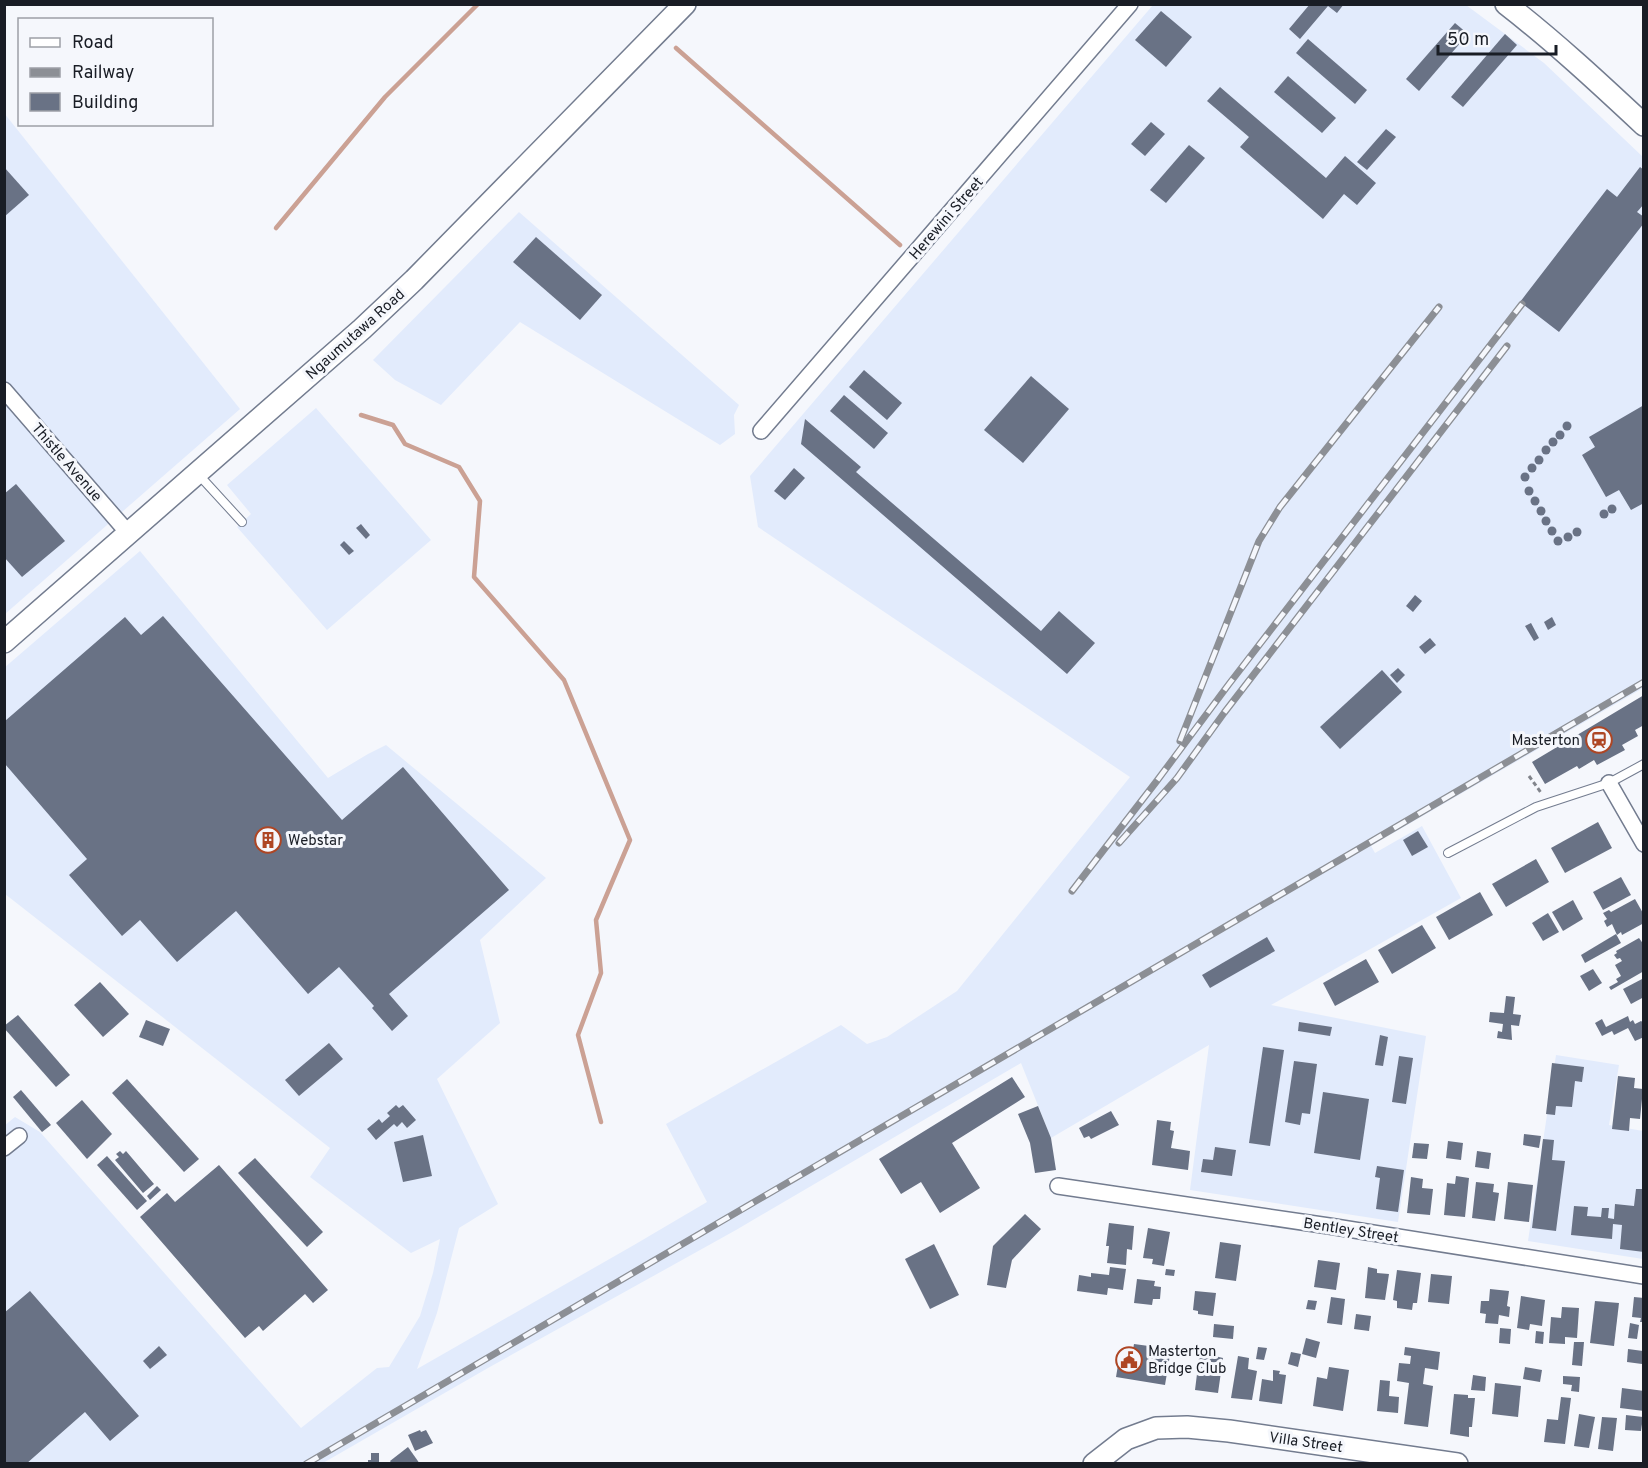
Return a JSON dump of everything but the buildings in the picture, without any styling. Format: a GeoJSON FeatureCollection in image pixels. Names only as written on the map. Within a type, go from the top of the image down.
{"type":"FeatureCollection","features":[{"type":"Feature","properties":{"kind":"main road","name":"Ngaumutawa Road"},"geometry":{"type":"LineString","coordinates":[[4,642],[362,329],[414,280],[685,4]]}},
{"type":"Feature","properties":{"kind":"main road"},"geometry":{"type":"LineString","coordinates":[[1506,4],[1549,38],[1644,125]]}},
{"type":"Feature","properties":{"kind":"main road","name":"Villa Street"},"geometry":{"type":"LineString","coordinates":[[1094,1464],[1126,1439],[1155,1428],[1187,1427],[1457,1464]]}},
{"type":"Feature","properties":{"kind":"street","name":"Herewini Street"},"geometry":{"type":"LineString","coordinates":[[761,431],[1130,4]]}},
{"type":"Feature","properties":{"kind":"street","name":"Thistle Avenue"},"geometry":{"type":"LineString","coordinates":[[4,390],[129,534]]}},
{"type":"Feature","properties":{"kind":"street"},"geometry":{"type":"LineString","coordinates":[[1609,783],[1644,844]]}},
{"type":"Feature","properties":{"kind":"street"},"geometry":{"type":"LineString","coordinates":[[4,1148],[19,1136]]}},
{"type":"Feature","properties":{"kind":"street","name":"Bentley Street"},"geometry":{"type":"LineString","coordinates":[[1058,1186],[1644,1276]]}},
{"type":"Feature","properties":{"kind":"lane"},"geometry":{"type":"LineString","coordinates":[[198,473],[242,522]]}},
{"type":"Feature","properties":{"kind":"lane"},"geometry":{"type":"LineString","coordinates":[[1448,853],[1536,807],[1609,783],[1644,764]]}},
{"type":"Feature","properties":{"kind":"path"},"geometry":{"type":"LineString","coordinates":[[1529,776],[1548,803]]}},
{"type":"Feature","properties":{"kind":"shaded area"},"geometry":{"type":"Polygon","coordinates":[[[1153,5],[1466,5],[1544,63],[1643,157],[1643,688],[1371,846],[1375,853],[1422,826],[1461,898],[1271,1005],[1426,1036],[1398,1222],[1190,1190],[1209,1045],[1051,1138],[1021,1063],[736,1230],[323,1463],[5,1463],[4,1126],[15,1117],[40,1132],[301,1428],[377,1368],[389,1367],[420,1316],[440,1239],[411,1253],[310,1177],[330,1148],[5,894],[4,668],[140,551],[328,778],[386,745],[546,878],[480,940],[500,1023],[437,1079],[498,1204],[459,1228],[437,1313],[417,1369],[634,1245],[707,1202],[666,1124],[841,1025],[867,1044],[887,1037],[957,991],[1130,777],[758,527],[750,476],[1153,5]]]}},
{"type":"Feature","properties":{"kind":"shaded area"},"geometry":{"type":"Polygon","coordinates":[[[4,113],[240,409],[5,614],[4,614],[4,113]]]}},
{"type":"Feature","properties":{"kind":"shaded area"},"geometry":{"type":"Polygon","coordinates":[[[519,212],[739,405],[734,415],[735,434],[720,445],[520,322],[441,405],[395,380],[373,360],[519,212]]]}},
{"type":"Feature","properties":{"kind":"shaded area"},"geometry":{"type":"Polygon","coordinates":[[[316,408],[431,540],[327,630],[237,527],[251,514],[227,485],[316,408]]]}},
{"type":"Feature","properties":{"kind":"shaded area"},"geometry":{"type":"Polygon","coordinates":[[[1556,1055],[1619,1065],[1609,1125],[1643,1131],[1643,1259],[1528,1241],[1556,1055]]]}},
{"type":"Feature","properties":{"kind":"waterway"},"geometry":{"type":"LineString","coordinates":[[276,228],[385,97],[478,4]]}},
{"type":"Feature","properties":{"kind":"waterway"},"geometry":{"type":"LineString","coordinates":[[676,48],[900,245]]}},
{"type":"Feature","properties":{"kind":"waterway"},"geometry":{"type":"LineString","coordinates":[[361,415],[393,425],[405,444],[459,467],[480,501],[474,577],[564,680],[630,840],[596,920],[601,973],[578,1035],[601,1122]]}},
{"type":"Feature","properties":{"kind":"railway"},"geometry":{"type":"LineString","coordinates":[[1072,891],[1522,304]]}},
{"type":"Feature","properties":{"kind":"railway"},"geometry":{"type":"LineString","coordinates":[[1180,741],[1259,541],[1280,507],[1439,307]]}},
{"type":"Feature","properties":{"kind":"railway"},"geometry":{"type":"LineString","coordinates":[[1119,843],[1177,778],[1224,713],[1507,346]]}},
{"type":"Feature","properties":{"kind":"railway"},"geometry":{"type":"LineString","coordinates":[[306,1464],[1644,682]]}},
{"type":"Feature","properties":{"kind":"place","name":"Masterton"},"geometry":{"type":"Point","coordinates":[1599,740]}},
{"type":"Feature","properties":{"kind":"place","name":"Webstar"},"geometry":{"type":"Point","coordinates":[268,840]}},
{"type":"Feature","properties":{"kind":"place","name":"Masterton Bridge Club"},"geometry":{"type":"Point","coordinates":[1129,1360]}}]}
